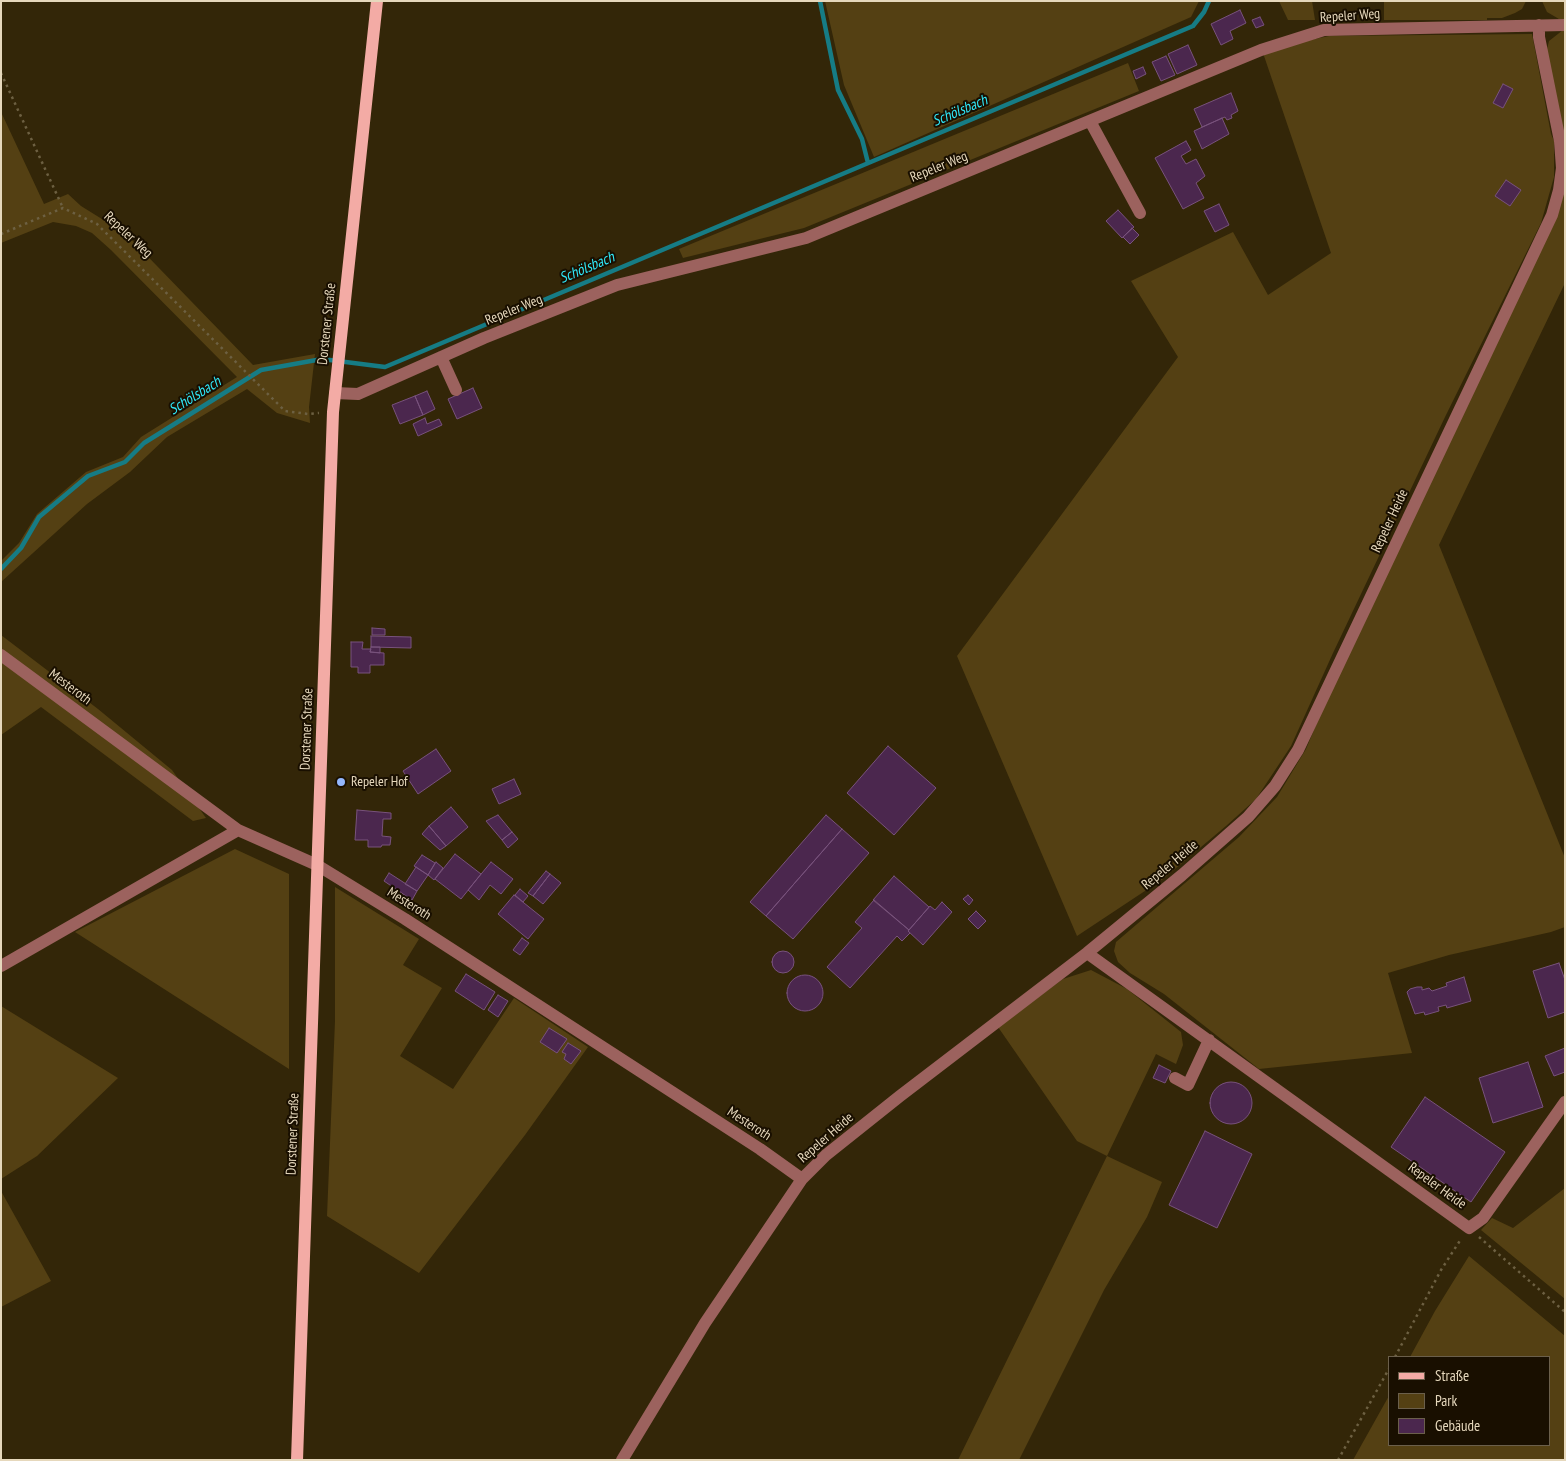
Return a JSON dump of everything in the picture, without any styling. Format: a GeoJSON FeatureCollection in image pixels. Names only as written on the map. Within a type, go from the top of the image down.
{"type":"FeatureCollection","features":[{"type":"Feature","properties":{"kind":"main road","name":"Dorstener Straße"},"geometry":{"type":"LineString","coordinates":[[297,1460],[333,412],[377,1]]}},
{"type":"Feature","properties":{"kind":"street","name":"Repeler Heide"},"geometry":{"type":"LineString","coordinates":[[622,1460],[705,1323],[802,1179],[826,1155],[1087,953],[1182,875],[1248,817],[1275,786],[1298,750],[1552,215],[1560,190],[1562,168],[1560,141],[1539,37],[1539,25]]}},
{"type":"Feature","properties":{"kind":"street","name":"Repeler Weg"},"geometry":{"type":"LineString","coordinates":[[335,393],[358,394],[484,338],[617,285],[806,238],[1261,50],[1324,30],[1565,25]]}},
{"type":"Feature","properties":{"kind":"street"},"geometry":{"type":"LineString","coordinates":[[1090,122],[1140,213]]}},
{"type":"Feature","properties":{"kind":"street"},"geometry":{"type":"LineString","coordinates":[[441,357],[456,390]]}},
{"type":"Feature","properties":{"kind":"street","name":"Mesteroth"},"geometry":{"type":"LineString","coordinates":[[1,655],[238,830],[317,865],[405,919],[743,1138],[802,1179]]}},
{"type":"Feature","properties":{"kind":"street"},"geometry":{"type":"LineString","coordinates":[[1,966],[238,830]]}},
{"type":"Feature","properties":{"kind":"street","name":"Repeler Heide"},"geometry":{"type":"LineString","coordinates":[[1087,953],[1469,1228],[1483,1218],[1565,1102]]}},
{"type":"Feature","properties":{"kind":"street"},"geometry":{"type":"LineString","coordinates":[[1175,1078],[1188,1085],[1209,1040]]}},
{"type":"Feature","properties":{"kind":"path"},"geometry":{"type":"LineString","coordinates":[[1,73],[63,208],[1,234]]}},
{"type":"Feature","properties":{"kind":"path","name":"Repeler Weg"},"geometry":{"type":"LineString","coordinates":[[63,208],[97,224],[245,369],[285,411],[308,414],[333,412]]}},
{"type":"Feature","properties":{"kind":"path"},"geometry":{"type":"LineString","coordinates":[[1396,1356],[1441,1270],[1469,1228],[1565,1312]]}},
{"type":"Feature","properties":{"kind":"path"},"geometry":{"type":"LineString","coordinates":[[1338,1460],[1388,1371]]}},
{"type":"Feature","properties":{"kind":"green space"},"geometry":{"type":"Polygon","coordinates":[[[825,1],[1199,1],[1191,17],[874,157],[844,85],[825,1]]]}},
{"type":"Feature","properties":{"kind":"green space"},"geometry":{"type":"Polygon","coordinates":[[[1279,1],[1312,1],[1315,20],[1288,20],[1279,1]]]}},
{"type":"Feature","properties":{"kind":"green space"},"geometry":{"type":"Polygon","coordinates":[[[1384,1],[1526,1],[1522,9],[1502,18],[1487,18],[1487,20],[1384,20],[1384,1]]]}},
{"type":"Feature","properties":{"kind":"green space"},"geometry":{"type":"Polygon","coordinates":[[[1542,1],[1565,1],[1565,19],[1559,19],[1547,12],[1542,1]]]}},
{"type":"Feature","properties":{"kind":"green space"},"geometry":{"type":"Polygon","coordinates":[[[1565,30],[1565,150],[1546,53],[1549,41],[1565,30]]]}},
{"type":"Feature","properties":{"kind":"green space"},"geometry":{"type":"Polygon","coordinates":[[[1532,34],[1551,134],[1554,141],[1554,177],[1541,223],[1445,417],[1291,746],[1256,799],[1226,826],[1163,879],[1077,936],[957,656],[1178,357],[1131,281],[1233,232],[1268,295],[1331,253],[1262,50],[1329,36],[1532,34]]]}},
{"type":"Feature","properties":{"kind":"green space"},"geometry":{"type":"Polygon","coordinates":[[[1128,63],[1139,91],[804,228],[683,258],[679,249],[1128,63]]]}},
{"type":"Feature","properties":{"kind":"green space"},"geometry":{"type":"Polygon","coordinates":[[[1,112],[44,204],[68,194],[81,206],[126,234],[253,365],[315,354],[309,407],[310,423],[277,413],[247,389],[167,437],[130,472],[87,504],[1,582],[1,561],[19,543],[37,514],[86,472],[123,457],[141,437],[237,377],[92,233],[76,226],[53,222],[1,243],[1,112]]]}},
{"type":"Feature","properties":{"kind":"green space"},"geometry":{"type":"Polygon","coordinates":[[[1565,183],[1565,283],[1439,545],[1565,858],[1565,927],[1551,932],[1449,955],[1388,973],[1412,1053],[1259,1069],[1164,994],[1130,973],[1118,962],[1114,951],[1116,942],[1239,837],[1277,797],[1306,749],[1327,699],[1565,183]]]}},
{"type":"Feature","properties":{"kind":"green space"},"geometry":{"type":"Polygon","coordinates":[[[1,635],[98,709],[172,770],[206,818],[193,821],[41,707],[1,735],[1,635]]]}},
{"type":"Feature","properties":{"kind":"green space"},"geometry":{"type":"Polygon","coordinates":[[[235,849],[289,874],[289,1069],[75,932],[235,849]]]}},
{"type":"Feature","properties":{"kind":"green space"},"geometry":{"type":"Polygon","coordinates":[[[335,887],[419,939],[403,965],[442,988],[400,1056],[453,1089],[514,998],[588,1047],[525,1135],[419,1273],[327,1216],[335,1021],[335,887]]]}},
{"type":"Feature","properties":{"kind":"green space"},"geometry":{"type":"Polygon","coordinates":[[[1091,970],[1127,989],[1181,1032],[1183,1045],[1176,1064],[1156,1054],[1107,1156],[1077,1141],[998,1027],[1063,979],[1091,970]]]}},
{"type":"Feature","properties":{"kind":"green space"},"geometry":{"type":"Polygon","coordinates":[[[1,1006],[118,1078],[37,1156],[1,1179],[1,1006]]]}},
{"type":"Feature","properties":{"kind":"green space"},"geometry":{"type":"Polygon","coordinates":[[[1107,1156],[1162,1182],[1147,1217],[1104,1290],[1019,1460],[958,1460],[1107,1156]]]}},
{"type":"Feature","properties":{"kind":"green space"},"geometry":{"type":"Polygon","coordinates":[[[1565,1188],[1565,1299],[1481,1230],[1492,1218],[1513,1228],[1565,1188]]]}},
{"type":"Feature","properties":{"kind":"green space"},"geometry":{"type":"Polygon","coordinates":[[[1,1191],[51,1281],[1,1307],[1,1191]]]}},
{"type":"Feature","properties":{"kind":"green space"},"geometry":{"type":"Polygon","coordinates":[[[1469,1256],[1565,1336],[1565,1460],[1353,1460],[1388,1398],[1388,1446],[1551,1446],[1551,1356],[1411,1356],[1435,1311],[1469,1256]]]}},
{"type":"Feature","properties":{"kind":"building"},"geometry":{"type":"Polygon","coordinates":[[[1240,10],[1246,23],[1230,31],[1233,39],[1221,45],[1211,24],[1240,10]]]}},
{"type":"Feature","properties":{"kind":"building"},"geometry":{"type":"Polygon","coordinates":[[[1260,17],[1264,25],[1256,28],[1252,20],[1260,17]]]}},
{"type":"Feature","properties":{"kind":"building"},"geometry":{"type":"Polygon","coordinates":[[[1188,45],[1197,65],[1177,74],[1168,54],[1188,45]]]}},
{"type":"Feature","properties":{"kind":"building"},"geometry":{"type":"Polygon","coordinates":[[[1166,56],[1175,75],[1161,81],[1152,62],[1166,56]]]}},
{"type":"Feature","properties":{"kind":"building"},"geometry":{"type":"Polygon","coordinates":[[[1143,67],[1146,74],[1136,79],[1133,71],[1143,67]]]}},
{"type":"Feature","properties":{"kind":"building"},"geometry":{"type":"Polygon","coordinates":[[[1503,84],[1513,89],[1503,108],[1493,103],[1503,84]]]}},
{"type":"Feature","properties":{"kind":"building"},"geometry":{"type":"Polygon","coordinates":[[[1231,93],[1238,111],[1231,115],[1232,118],[1227,120],[1225,117],[1202,127],[1194,109],[1231,93]]]}},
{"type":"Feature","properties":{"kind":"building"},"geometry":{"type":"Polygon","coordinates":[[[1222,118],[1229,134],[1202,149],[1194,131],[1222,118]]]}},
{"type":"Feature","properties":{"kind":"building"},"geometry":{"type":"Polygon","coordinates":[[[1186,141],[1191,150],[1181,156],[1186,164],[1196,159],[1205,176],[1196,183],[1204,198],[1183,209],[1155,158],[1186,141]]]}},
{"type":"Feature","properties":{"kind":"building"},"geometry":{"type":"Polygon","coordinates":[[[1506,180],[1521,190],[1510,206],[1495,196],[1506,180]]]}},
{"type":"Feature","properties":{"kind":"building"},"geometry":{"type":"Polygon","coordinates":[[[1219,204],[1229,225],[1215,232],[1204,211],[1219,204]]]}},
{"type":"Feature","properties":{"kind":"building"},"geometry":{"type":"Polygon","coordinates":[[[1118,210],[1134,227],[1122,238],[1106,221],[1118,210]]]}},
{"type":"Feature","properties":{"kind":"building"},"geometry":{"type":"Polygon","coordinates":[[[1132,228],[1139,235],[1130,244],[1123,237],[1132,228]]]}},
{"type":"Feature","properties":{"kind":"building"},"geometry":{"type":"Polygon","coordinates":[[[473,388],[482,408],[457,419],[448,399],[473,388]]]}},
{"type":"Feature","properties":{"kind":"building"},"geometry":{"type":"Polygon","coordinates":[[[427,391],[435,409],[423,415],[415,396],[427,391]]]}},
{"type":"Feature","properties":{"kind":"building"},"geometry":{"type":"Polygon","coordinates":[[[415,396],[423,415],[400,424],[392,405],[415,396]]]}},
{"type":"Feature","properties":{"kind":"building"},"geometry":{"type":"Polygon","coordinates":[[[425,418],[427,424],[439,419],[442,425],[418,436],[413,424],[425,418]]]}},
{"type":"Feature","properties":{"kind":"building"},"geometry":{"type":"Polygon","coordinates":[[[372,628],[385,629],[385,635],[372,635],[372,628]]]}},
{"type":"Feature","properties":{"kind":"building"},"geometry":{"type":"Polygon","coordinates":[[[371,636],[411,637],[411,648],[371,647],[371,636]]]}},
{"type":"Feature","properties":{"kind":"building"},"geometry":{"type":"Polygon","coordinates":[[[351,642],[363,642],[362,649],[371,649],[370,652],[384,653],[384,665],[370,665],[370,673],[358,673],[358,667],[351,667],[351,642]]]}},
{"type":"Feature","properties":{"kind":"building"},"geometry":{"type":"Polygon","coordinates":[[[371,647],[380,647],[380,653],[370,652],[371,647]]]}},
{"type":"Feature","properties":{"kind":"building"},"geometry":{"type":"Polygon","coordinates":[[[888,746],[936,788],[894,835],[847,793],[888,746]]]}},
{"type":"Feature","properties":{"kind":"building"},"geometry":{"type":"Polygon","coordinates":[[[436,749],[451,771],[418,794],[403,771],[436,749]]]}},
{"type":"Feature","properties":{"kind":"building"},"geometry":{"type":"Polygon","coordinates":[[[514,779],[521,794],[499,804],[492,789],[514,779]]]}},
{"type":"Feature","properties":{"kind":"building"},"geometry":{"type":"Polygon","coordinates":[[[451,807],[468,827],[446,846],[429,826],[451,807]]]}},
{"type":"Feature","properties":{"kind":"building"},"geometry":{"type":"Polygon","coordinates":[[[357,810],[391,813],[391,819],[383,819],[382,836],[391,837],[390,845],[368,847],[368,840],[355,840],[357,810]]]}},
{"type":"Feature","properties":{"kind":"building"},"geometry":{"type":"Polygon","coordinates":[[[498,815],[512,832],[502,840],[486,821],[498,815]]]}},
{"type":"Feature","properties":{"kind":"building"},"geometry":{"type":"Polygon","coordinates":[[[826,815],[842,829],[766,916],[750,902],[826,815]]]}},
{"type":"Feature","properties":{"kind":"building"},"geometry":{"type":"Polygon","coordinates":[[[429,826],[446,846],[440,850],[422,834],[429,826]]]}},
{"type":"Feature","properties":{"kind":"building"},"geometry":{"type":"Polygon","coordinates":[[[842,829],[869,853],[793,939],[766,916],[842,829]]]}},
{"type":"Feature","properties":{"kind":"building"},"geometry":{"type":"Polygon","coordinates":[[[512,832],[518,839],[508,848],[502,840],[512,832]]]}},
{"type":"Feature","properties":{"kind":"building"},"geometry":{"type":"Polygon","coordinates":[[[455,854],[481,874],[461,899],[435,879],[455,854]]]}},
{"type":"Feature","properties":{"kind":"building"},"geometry":{"type":"Polygon","coordinates":[[[422,855],[435,863],[428,875],[414,866],[422,855]]]}},
{"type":"Feature","properties":{"kind":"building"},"geometry":{"type":"Polygon","coordinates":[[[436,862],[443,868],[434,880],[428,875],[436,862]]]}},
{"type":"Feature","properties":{"kind":"building"},"geometry":{"type":"Polygon","coordinates":[[[491,862],[513,879],[501,894],[490,885],[479,900],[468,890],[491,862]]]}},
{"type":"Feature","properties":{"kind":"building"},"geometry":{"type":"Polygon","coordinates":[[[416,867],[428,875],[417,891],[405,884],[416,867]]]}},
{"type":"Feature","properties":{"kind":"building"},"geometry":{"type":"Polygon","coordinates":[[[546,871],[550,874],[533,896],[528,893],[546,871]]]}},
{"type":"Feature","properties":{"kind":"building"},"geometry":{"type":"Polygon","coordinates":[[[389,873],[417,891],[412,900],[384,881],[389,873]]]}},
{"type":"Feature","properties":{"kind":"building"},"geometry":{"type":"Polygon","coordinates":[[[550,874],[561,883],[543,904],[533,896],[550,874]]]}},
{"type":"Feature","properties":{"kind":"building"},"geometry":{"type":"Polygon","coordinates":[[[894,876],[929,907],[909,930],[873,900],[894,876]]]}},
{"type":"Feature","properties":{"kind":"building"},"geometry":{"type":"Polygon","coordinates":[[[520,889],[528,896],[523,902],[515,895],[520,889]]]}},
{"type":"Feature","properties":{"kind":"building"},"geometry":{"type":"Polygon","coordinates":[[[514,895],[544,919],[528,939],[498,914],[514,895]]]}},
{"type":"Feature","properties":{"kind":"building"},"geometry":{"type":"Polygon","coordinates":[[[968,895],[973,900],[969,905],[963,899],[968,895]]]}},
{"type":"Feature","properties":{"kind":"building"},"geometry":{"type":"Polygon","coordinates":[[[874,900],[909,930],[910,933],[902,941],[897,936],[850,988],[827,967],[862,928],[855,922],[874,900]]]}},
{"type":"Feature","properties":{"kind":"building"},"geometry":{"type":"Polygon","coordinates":[[[942,902],[952,912],[923,945],[908,931],[930,906],[935,910],[942,902]]]}},
{"type":"Feature","properties":{"kind":"building"},"geometry":{"type":"Polygon","coordinates":[[[976,911],[986,921],[978,929],[968,919],[976,911]]]}},
{"type":"Feature","properties":{"kind":"building"},"geometry":{"type":"Polygon","coordinates":[[[522,938],[529,943],[520,955],[513,950],[522,938]]]}},
{"type":"Feature","properties":{"kind":"building"},"geometry":{"type":"Polygon","coordinates":[[[783,951],[791,954],[794,962],[791,970],[783,973],[775,970],[772,962],[775,954],[783,951]]]}},
{"type":"Feature","properties":{"kind":"building"},"geometry":{"type":"Polygon","coordinates":[[[1559,963],[1565,980],[1565,1012],[1548,1018],[1533,971],[1559,963]]]}},
{"type":"Feature","properties":{"kind":"building"},"geometry":{"type":"Polygon","coordinates":[[[466,974],[495,992],[484,1010],[455,991],[466,974]]]}},
{"type":"Feature","properties":{"kind":"building"},"geometry":{"type":"Polygon","coordinates":[[[805,975],[812,976],[818,980],[822,986],[822,1000],[818,1006],[812,1010],[805,1011],[798,1010],[792,1006],[788,1000],[787,993],[788,986],[792,980],[798,976],[805,975]]]}},
{"type":"Feature","properties":{"kind":"building"},"geometry":{"type":"Polygon","coordinates":[[[1464,977],[1471,1001],[1447,1008],[1446,1005],[1438,1007],[1439,1011],[1425,1015],[1424,1012],[1415,1014],[1407,992],[1410,989],[1422,987],[1422,990],[1429,988],[1432,991],[1447,986],[1446,983],[1464,977]]]}},
{"type":"Feature","properties":{"kind":"building"},"geometry":{"type":"Polygon","coordinates":[[[498,995],[508,1001],[498,1017],[488,1010],[498,995]]]}},
{"type":"Feature","properties":{"kind":"building"},"geometry":{"type":"Polygon","coordinates":[[[549,1028],[567,1039],[557,1053],[540,1042],[549,1028]]]}},
{"type":"Feature","properties":{"kind":"building"},"geometry":{"type":"Polygon","coordinates":[[[568,1043],[581,1051],[571,1064],[564,1059],[566,1054],[562,1052],[568,1043]]]}},
{"type":"Feature","properties":{"kind":"building"},"geometry":{"type":"Polygon","coordinates":[[[1565,1048],[1565,1072],[1554,1076],[1545,1056],[1565,1048]]]}},
{"type":"Feature","properties":{"kind":"building"},"geometry":{"type":"Polygon","coordinates":[[[1528,1062],[1543,1107],[1493,1123],[1479,1078],[1528,1062]]]}},
{"type":"Feature","properties":{"kind":"building"},"geometry":{"type":"Polygon","coordinates":[[[1159,1065],[1171,1071],[1165,1083],[1153,1078],[1159,1065]]]}},
{"type":"Feature","properties":{"kind":"building"},"geometry":{"type":"Polygon","coordinates":[[[1231,1082],[1246,1088],[1252,1103],[1246,1118],[1231,1124],[1216,1118],[1210,1103],[1216,1088],[1231,1082]]]}},
{"type":"Feature","properties":{"kind":"building"},"geometry":{"type":"Polygon","coordinates":[[[1425,1097],[1505,1152],[1471,1202],[1391,1147],[1425,1097]]]}},
{"type":"Feature","properties":{"kind":"building"},"geometry":{"type":"Polygon","coordinates":[[[1205,1131],[1252,1154],[1217,1228],[1169,1205],[1205,1131]]]}},
{"type":"Feature","properties":{"kind":"waterway"},"geometry":{"type":"LineString","coordinates":[[820,1],[838,90],[862,139],[868,163]]}},
{"type":"Feature","properties":{"kind":"waterway","name":"Schölsbach"},"geometry":{"type":"LineString","coordinates":[[1,569],[21,548],[39,517],[88,476],[125,462],[144,443],[261,370],[322,359],[385,367],[1193,26],[1204,12],[1209,1]]}},
{"type":"Feature","properties":{"kind":"place","name":"Repeler Hof"},"geometry":{"type":"Point","coordinates":[341,782]}}]}
